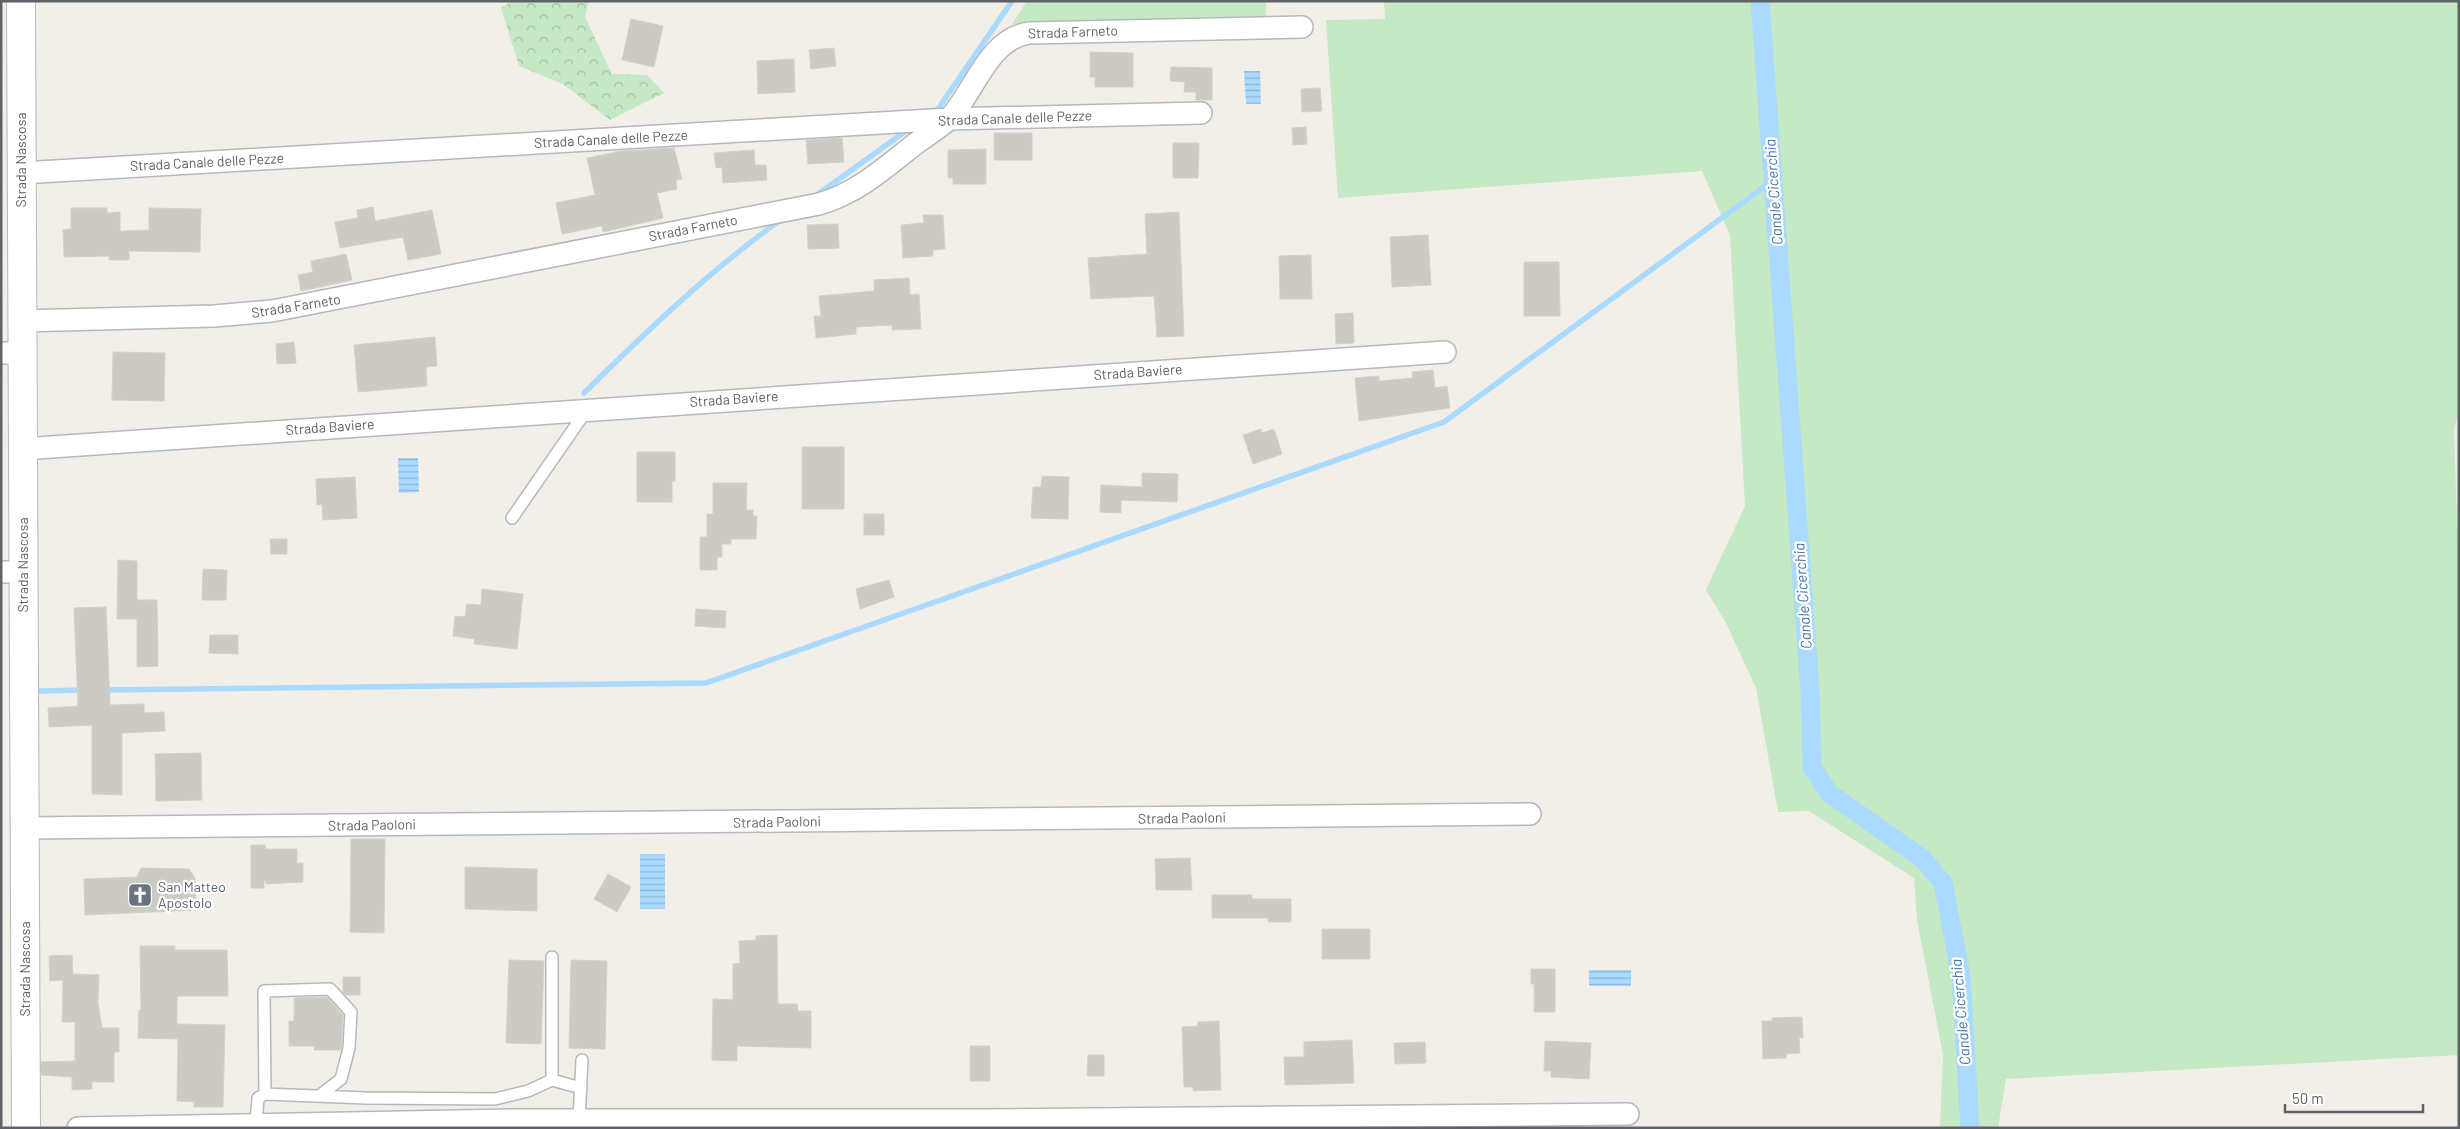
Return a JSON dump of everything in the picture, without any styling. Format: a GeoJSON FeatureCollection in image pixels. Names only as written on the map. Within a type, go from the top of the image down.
{"type":"FeatureCollection","features":[{"type":"Feature","properties":{"kind":"street","name":"Strada Nascosa"},"geometry":{"type":"LineString","coordinates":[[21,1],[22,321],[12,353],[22,449],[12,572],[24,828],[26,1128]]}},
{"type":"Feature","properties":{"kind":"street","name":"Strada Farneto"},"geometry":{"type":"LineString","coordinates":[[22,321],[214,316],[272,311],[810,205],[843,196],[856,189],[949,119],[999,48],[1013,36],[1021,34],[1302,26]]}},
{"type":"Feature","properties":{"kind":"street","name":"Strada Canale delle Pezze"},"geometry":{"type":"LineString","coordinates":[[21,173],[949,119],[1201,113]]}},
{"type":"Feature","properties":{"kind":"street","name":"Strada Baviere"},"geometry":{"type":"LineString","coordinates":[[22,449],[1445,352]]}},
{"type":"Feature","properties":{"kind":"street","name":"Strada Paoloni"},"geometry":{"type":"LineString","coordinates":[[24,828],[1530,814]]}},
{"type":"Feature","properties":{"kind":"street"},"geometry":{"type":"LineString","coordinates":[[78,1128],[256,1123],[282,1125],[513,1124],[579,1120],[981,1124],[1628,1114]]}},
{"type":"Feature","properties":{"kind":"lane"},"geometry":{"type":"LineString","coordinates":[[512,518],[587,409]]}},
{"type":"Feature","properties":{"kind":"lane"},"geometry":{"type":"LineString","coordinates":[[552,957],[552,1080]]}},
{"type":"Feature","properties":{"kind":"lane"},"geometry":{"type":"LineString","coordinates":[[265,1094],[264,991],[330,989],[351,1012],[349,1048],[341,1079],[319,1096]]}},
{"type":"Feature","properties":{"kind":"lane"},"geometry":{"type":"LineString","coordinates":[[579,1120],[582,1060]]}},
{"type":"Feature","properties":{"kind":"lane"},"geometry":{"type":"LineString","coordinates":[[341,1079],[354,1098]]}},
{"type":"Feature","properties":{"kind":"lane"},"geometry":{"type":"LineString","coordinates":[[256,1123],[258,1098],[265,1094],[354,1098],[495,1098],[528,1091],[552,1080],[581,1088]]}},
{"type":"Feature","properties":{"kind":"green space"},"geometry":{"type":"Polygon","coordinates":[[[512,1],[589,1],[585,17],[612,74],[647,75],[664,93],[610,120],[563,84],[519,66],[501,8],[512,1]]]}},
{"type":"Feature","properties":{"kind":"green space"},"geometry":{"type":"Polygon","coordinates":[[[1027,1],[1266,1],[1266,17],[1012,24],[1027,1]]]}},
{"type":"Feature","properties":{"kind":"green space"},"geometry":{"type":"Polygon","coordinates":[[[1384,1],[2459,1],[2459,409],[2454,430],[2459,580],[2459,1055],[2006,1079],[1998,1128],[1940,1128],[1943,1055],[1917,920],[1914,878],[1809,811],[1778,812],[1756,688],[1725,621],[1706,590],[1745,506],[1730,235],[1702,171],[1338,198],[1326,20],[1385,19],[1384,1]]]}},
{"type":"Feature","properties":{"kind":"water"},"geometry":{"type":"Polygon","coordinates":[[[1244,71],[1260,71],[1261,104],[1246,104],[1244,71]]]}},
{"type":"Feature","properties":{"kind":"water"},"geometry":{"type":"Polygon","coordinates":[[[398,458],[418,458],[419,492],[399,493],[398,458]]]}},
{"type":"Feature","properties":{"kind":"water"},"geometry":{"type":"Polygon","coordinates":[[[640,854],[665,854],[665,909],[640,909],[640,854]]]}},
{"type":"Feature","properties":{"kind":"water"},"geometry":{"type":"Polygon","coordinates":[[[1589,970],[1631,970],[1631,986],[1589,986],[1589,970]]]}},
{"type":"Feature","properties":{"kind":"building"},"geometry":{"type":"Polygon","coordinates":[[[631,19],[663,26],[654,67],[622,60],[631,19]]]}},
{"type":"Feature","properties":{"kind":"building"},"geometry":{"type":"Polygon","coordinates":[[[834,48],[836,66],[811,69],[809,50],[834,48]]]}},
{"type":"Feature","properties":{"kind":"building"},"geometry":{"type":"Polygon","coordinates":[[[1090,52],[1133,53],[1133,87],[1095,87],[1095,77],[1090,77],[1090,52]]]}},
{"type":"Feature","properties":{"kind":"building"},"geometry":{"type":"Polygon","coordinates":[[[794,59],[795,92],[758,94],[757,61],[794,59]]]}},
{"type":"Feature","properties":{"kind":"building"},"geometry":{"type":"Polygon","coordinates":[[[1171,67],[1212,68],[1212,100],[1196,100],[1196,92],[1184,92],[1185,82],[1170,81],[1171,67]]]}},
{"type":"Feature","properties":{"kind":"building"},"geometry":{"type":"Polygon","coordinates":[[[1320,88],[1322,111],[1302,112],[1301,89],[1320,88]]]}},
{"type":"Feature","properties":{"kind":"building"},"geometry":{"type":"Polygon","coordinates":[[[1306,127],[1307,144],[1293,145],[1292,128],[1306,127]]]}},
{"type":"Feature","properties":{"kind":"building"},"geometry":{"type":"Polygon","coordinates":[[[994,133],[1032,133],[1032,160],[994,160],[994,133]]]}},
{"type":"Feature","properties":{"kind":"building"},"geometry":{"type":"Polygon","coordinates":[[[842,138],[844,162],[808,164],[806,140],[842,138]]]}},
{"type":"Feature","properties":{"kind":"building"},"geometry":{"type":"Polygon","coordinates":[[[1173,143],[1199,143],[1198,178],[1173,178],[1173,143]]]}},
{"type":"Feature","properties":{"kind":"building"},"geometry":{"type":"Polygon","coordinates":[[[674,148],[682,179],[676,180],[677,189],[657,193],[663,218],[603,232],[602,226],[562,234],[556,203],[595,195],[587,158],[621,151],[674,148]]]}},
{"type":"Feature","properties":{"kind":"building"},"geometry":{"type":"Polygon","coordinates":[[[986,149],[986,184],[953,184],[953,178],[948,178],[948,150],[986,149]]]}},
{"type":"Feature","properties":{"kind":"building"},"geometry":{"type":"Polygon","coordinates":[[[754,150],[755,165],[766,165],[767,180],[723,183],[722,167],[716,168],[714,153],[754,150]]]}},
{"type":"Feature","properties":{"kind":"building"},"geometry":{"type":"Polygon","coordinates":[[[373,207],[375,221],[432,210],[441,254],[408,260],[403,237],[340,248],[335,222],[358,218],[357,210],[373,207]]]}},
{"type":"Feature","properties":{"kind":"building"},"geometry":{"type":"Polygon","coordinates":[[[71,208],[107,208],[107,213],[120,212],[120,231],[149,230],[149,208],[201,209],[200,252],[129,251],[129,260],[109,260],[109,256],[64,257],[63,230],[71,229],[71,208]]]}},
{"type":"Feature","properties":{"kind":"building"},"geometry":{"type":"Polygon","coordinates":[[[1179,212],[1184,336],[1157,337],[1154,296],[1091,299],[1088,258],[1147,254],[1145,214],[1179,212]]]}},
{"type":"Feature","properties":{"kind":"building"},"geometry":{"type":"Polygon","coordinates":[[[923,215],[943,215],[945,249],[933,250],[933,256],[903,258],[901,225],[924,223],[923,215]]]}},
{"type":"Feature","properties":{"kind":"building"},"geometry":{"type":"Polygon","coordinates":[[[838,224],[839,248],[808,249],[807,225],[838,224]]]}},
{"type":"Feature","properties":{"kind":"building"},"geometry":{"type":"Polygon","coordinates":[[[1428,235],[1431,285],[1392,287],[1390,237],[1428,235]]]}},
{"type":"Feature","properties":{"kind":"building"},"geometry":{"type":"Polygon","coordinates":[[[346,254],[352,280],[301,291],[298,275],[313,272],[311,261],[346,254]]]}},
{"type":"Feature","properties":{"kind":"building"},"geometry":{"type":"Polygon","coordinates":[[[1311,255],[1312,299],[1280,299],[1279,256],[1311,255]]]}},
{"type":"Feature","properties":{"kind":"building"},"geometry":{"type":"Polygon","coordinates":[[[1524,262],[1559,262],[1560,316],[1524,316],[1524,262]]]}},
{"type":"Feature","properties":{"kind":"building"},"geometry":{"type":"Polygon","coordinates":[[[909,278],[910,295],[919,294],[921,329],[892,330],[892,325],[856,327],[856,334],[816,338],[814,316],[821,316],[819,296],[874,291],[874,280],[909,278]]]}},
{"type":"Feature","properties":{"kind":"building"},"geometry":{"type":"Polygon","coordinates":[[[1353,313],[1354,343],[1336,344],[1335,314],[1353,313]]]}},
{"type":"Feature","properties":{"kind":"building"},"geometry":{"type":"Polygon","coordinates":[[[435,337],[437,366],[426,367],[427,386],[358,392],[354,345],[435,337]]]}},
{"type":"Feature","properties":{"kind":"building"},"geometry":{"type":"Polygon","coordinates":[[[294,342],[296,363],[277,364],[276,344],[294,342]]]}},
{"type":"Feature","properties":{"kind":"building"},"geometry":{"type":"Polygon","coordinates":[[[113,352],[165,353],[164,401],[112,400],[113,352]]]}},
{"type":"Feature","properties":{"kind":"building"},"geometry":{"type":"Polygon","coordinates":[[[1433,370],[1435,388],[1447,386],[1450,408],[1359,421],[1355,378],[1379,376],[1379,381],[1413,378],[1412,372],[1433,370]]]}},
{"type":"Feature","properties":{"kind":"building"},"geometry":{"type":"Polygon","coordinates":[[[1261,429],[1262,433],[1274,429],[1282,454],[1253,464],[1243,435],[1261,429]]]}},
{"type":"Feature","properties":{"kind":"building"},"geometry":{"type":"Polygon","coordinates":[[[802,447],[844,447],[844,509],[802,509],[802,447]]]}},
{"type":"Feature","properties":{"kind":"building"},"geometry":{"type":"Polygon","coordinates":[[[637,452],[675,452],[675,481],[672,481],[672,502],[637,502],[637,452]]]}},
{"type":"Feature","properties":{"kind":"building"},"geometry":{"type":"Polygon","coordinates":[[[1142,473],[1178,474],[1177,502],[1121,500],[1121,513],[1100,512],[1101,485],[1142,487],[1142,473]]]}},
{"type":"Feature","properties":{"kind":"building"},"geometry":{"type":"Polygon","coordinates":[[[1042,476],[1069,477],[1068,519],[1031,518],[1033,487],[1041,487],[1042,476]]]}},
{"type":"Feature","properties":{"kind":"building"},"geometry":{"type":"Polygon","coordinates":[[[355,477],[357,518],[323,520],[322,504],[317,505],[316,479],[355,477]]]}},
{"type":"Feature","properties":{"kind":"building"},"geometry":{"type":"Polygon","coordinates":[[[713,483],[747,483],[746,510],[753,510],[753,516],[757,516],[756,539],[731,539],[731,544],[722,544],[722,557],[717,557],[717,570],[700,570],[700,537],[707,537],[707,514],[713,514],[713,483]]]}},
{"type":"Feature","properties":{"kind":"building"},"geometry":{"type":"Polygon","coordinates":[[[864,514],[884,514],[884,535],[864,535],[864,514]]]}},
{"type":"Feature","properties":{"kind":"building"},"geometry":{"type":"Polygon","coordinates":[[[270,539],[287,539],[287,554],[271,554],[270,539]]]}},
{"type":"Feature","properties":{"kind":"building"},"geometry":{"type":"Polygon","coordinates":[[[118,560],[137,561],[137,600],[157,600],[158,666],[137,667],[137,619],[117,619],[118,560]]]}},
{"type":"Feature","properties":{"kind":"building"},"geometry":{"type":"Polygon","coordinates":[[[203,569],[227,570],[226,600],[202,600],[203,569]]]}},
{"type":"Feature","properties":{"kind":"building"},"geometry":{"type":"Polygon","coordinates":[[[889,580],[894,597],[860,609],[856,589],[889,580]]]}},
{"type":"Feature","properties":{"kind":"building"},"geometry":{"type":"Polygon","coordinates":[[[482,589],[523,594],[517,649],[474,644],[475,639],[453,636],[455,616],[465,617],[467,604],[481,605],[482,589]]]}},
{"type":"Feature","properties":{"kind":"building"},"geometry":{"type":"Polygon","coordinates":[[[106,607],[110,705],[144,704],[144,713],[164,712],[165,731],[122,733],[122,795],[92,794],[92,725],[49,727],[48,708],[78,706],[74,608],[106,607]]]}},
{"type":"Feature","properties":{"kind":"building"},"geometry":{"type":"Polygon","coordinates":[[[696,609],[726,611],[725,628],[695,626],[696,609]]]}},
{"type":"Feature","properties":{"kind":"building"},"geometry":{"type":"Polygon","coordinates":[[[210,635],[238,635],[238,654],[209,653],[210,635]]]}},
{"type":"Feature","properties":{"kind":"building"},"geometry":{"type":"Polygon","coordinates":[[[201,753],[202,800],[156,801],[155,754],[201,753]]]}},
{"type":"Feature","properties":{"kind":"building"},"geometry":{"type":"Polygon","coordinates":[[[351,839],[385,839],[384,933],[350,932],[351,839]]]}},
{"type":"Feature","properties":{"kind":"building"},"geometry":{"type":"Polygon","coordinates":[[[251,845],[265,845],[265,849],[297,849],[297,863],[303,863],[303,882],[266,884],[266,881],[264,881],[264,888],[251,888],[251,845]]]}},
{"type":"Feature","properties":{"kind":"building"},"geometry":{"type":"Polygon","coordinates":[[[1190,858],[1192,890],[1156,890],[1155,859],[1190,858]]]}},
{"type":"Feature","properties":{"kind":"building"},"geometry":{"type":"Polygon","coordinates":[[[465,867],[537,869],[537,911],[465,909],[465,867]]]}},
{"type":"Feature","properties":{"kind":"building","name":"San Matteo Apostolo"},"geometry":{"type":"Polygon","coordinates":[[[141,868],[189,869],[195,878],[196,910],[85,915],[84,879],[137,877],[141,868]]]}},
{"type":"Feature","properties":{"kind":"building"},"geometry":{"type":"Polygon","coordinates":[[[608,874],[631,887],[617,912],[594,899],[608,874]]]}},
{"type":"Feature","properties":{"kind":"building"},"geometry":{"type":"Polygon","coordinates":[[[1212,895],[1252,895],[1252,899],[1291,899],[1291,922],[1268,922],[1268,918],[1212,918],[1212,895]]]}},
{"type":"Feature","properties":{"kind":"building"},"geometry":{"type":"Polygon","coordinates":[[[1322,929],[1370,929],[1370,959],[1322,959],[1322,929]]]}},
{"type":"Feature","properties":{"kind":"building"},"geometry":{"type":"Polygon","coordinates":[[[777,935],[778,1004],[797,1004],[798,1011],[811,1011],[811,1048],[737,1046],[737,1061],[712,1060],[713,999],[733,1000],[733,964],[740,963],[739,941],[756,940],[756,936],[777,935]]]}},
{"type":"Feature","properties":{"kind":"building"},"geometry":{"type":"Polygon","coordinates":[[[140,946],[175,946],[175,950],[227,950],[228,996],[177,996],[177,1024],[225,1025],[223,1107],[194,1107],[194,1102],[177,1101],[178,1039],[138,1038],[139,1010],[141,1010],[140,946]]]}},
{"type":"Feature","properties":{"kind":"building"},"geometry":{"type":"Polygon","coordinates":[[[72,955],[73,974],[99,975],[98,1002],[102,1028],[119,1028],[119,1052],[114,1052],[114,1082],[92,1082],[92,1089],[72,1090],[72,1077],[41,1075],[41,1062],[75,1061],[75,1022],[62,1022],[63,980],[50,981],[49,956],[72,955]]]}},
{"type":"Feature","properties":{"kind":"building"},"geometry":{"type":"Polygon","coordinates":[[[509,960],[544,961],[541,1044],[506,1043],[509,960]]]}},
{"type":"Feature","properties":{"kind":"building"},"geometry":{"type":"Polygon","coordinates":[[[571,960],[607,961],[605,1049],[569,1048],[571,960]]]}},
{"type":"Feature","properties":{"kind":"building"},"geometry":{"type":"Polygon","coordinates":[[[1531,969],[1555,969],[1555,1012],[1534,1012],[1534,984],[1531,984],[1531,969]]]}},
{"type":"Feature","properties":{"kind":"building"},"geometry":{"type":"Polygon","coordinates":[[[343,977],[360,977],[360,995],[346,995],[343,992],[343,977]]]}},
{"type":"Feature","properties":{"kind":"building"},"geometry":{"type":"Polygon","coordinates":[[[327,997],[343,1015],[341,1050],[314,1050],[314,1046],[289,1046],[289,1021],[294,1021],[294,998],[327,997]]]}},
{"type":"Feature","properties":{"kind":"building"},"geometry":{"type":"Polygon","coordinates":[[[1802,1017],[1803,1038],[1799,1038],[1800,1053],[1786,1054],[1786,1058],[1763,1059],[1762,1021],[1772,1021],[1772,1018],[1802,1017]]]}},
{"type":"Feature","properties":{"kind":"building"},"geometry":{"type":"Polygon","coordinates":[[[1219,1021],[1221,1090],[1193,1091],[1193,1087],[1184,1087],[1182,1027],[1198,1026],[1198,1022],[1219,1021]]]}},
{"type":"Feature","properties":{"kind":"building"},"geometry":{"type":"Polygon","coordinates":[[[1352,1040],[1354,1083],[1285,1085],[1284,1057],[1304,1057],[1304,1042],[1352,1040]]]}},
{"type":"Feature","properties":{"kind":"building"},"geometry":{"type":"Polygon","coordinates":[[[1545,1041],[1591,1043],[1589,1079],[1551,1077],[1551,1071],[1544,1071],[1545,1041]]]}},
{"type":"Feature","properties":{"kind":"building"},"geometry":{"type":"Polygon","coordinates":[[[1425,1042],[1426,1063],[1395,1064],[1394,1043],[1425,1042]]]}},
{"type":"Feature","properties":{"kind":"building"},"geometry":{"type":"Polygon","coordinates":[[[970,1046],[990,1046],[990,1081],[970,1081],[970,1046]]]}},
{"type":"Feature","properties":{"kind":"building"},"geometry":{"type":"Polygon","coordinates":[[[1088,1055],[1104,1055],[1104,1076],[1087,1076],[1088,1055]]]}},
{"type":"Feature","properties":{"kind":"waterway"},"geometry":{"type":"LineString","coordinates":[[932,113],[938,109],[1012,1]]}},
{"type":"Feature","properties":{"kind":"waterway","name":"Canale Cicerchia"},"geometry":{"type":"LineString","coordinates":[[1760,1],[1810,691],[1812,767],[1829,793],[1923,859],[1943,883],[1961,976],[1970,1128]]}},
{"type":"Feature","properties":{"kind":"waterway"},"geometry":{"type":"LineString","coordinates":[[814,197],[910,128]]}},
{"type":"Feature","properties":{"kind":"waterway"},"geometry":{"type":"LineString","coordinates":[[103,690],[706,683],[1444,422],[1772,181]]}},
{"type":"Feature","properties":{"kind":"waterway"},"geometry":{"type":"LineString","coordinates":[[584,393],[655,324],[704,280],[782,219]]}},
{"type":"Feature","properties":{"kind":"waterway"},"geometry":{"type":"LineString","coordinates":[[39,691],[84,690]]}},
{"type":"Feature","properties":{"kind":"place","name":"San Matteo Apostolo"},"geometry":{"type":"Point","coordinates":[140,895]}}]}
